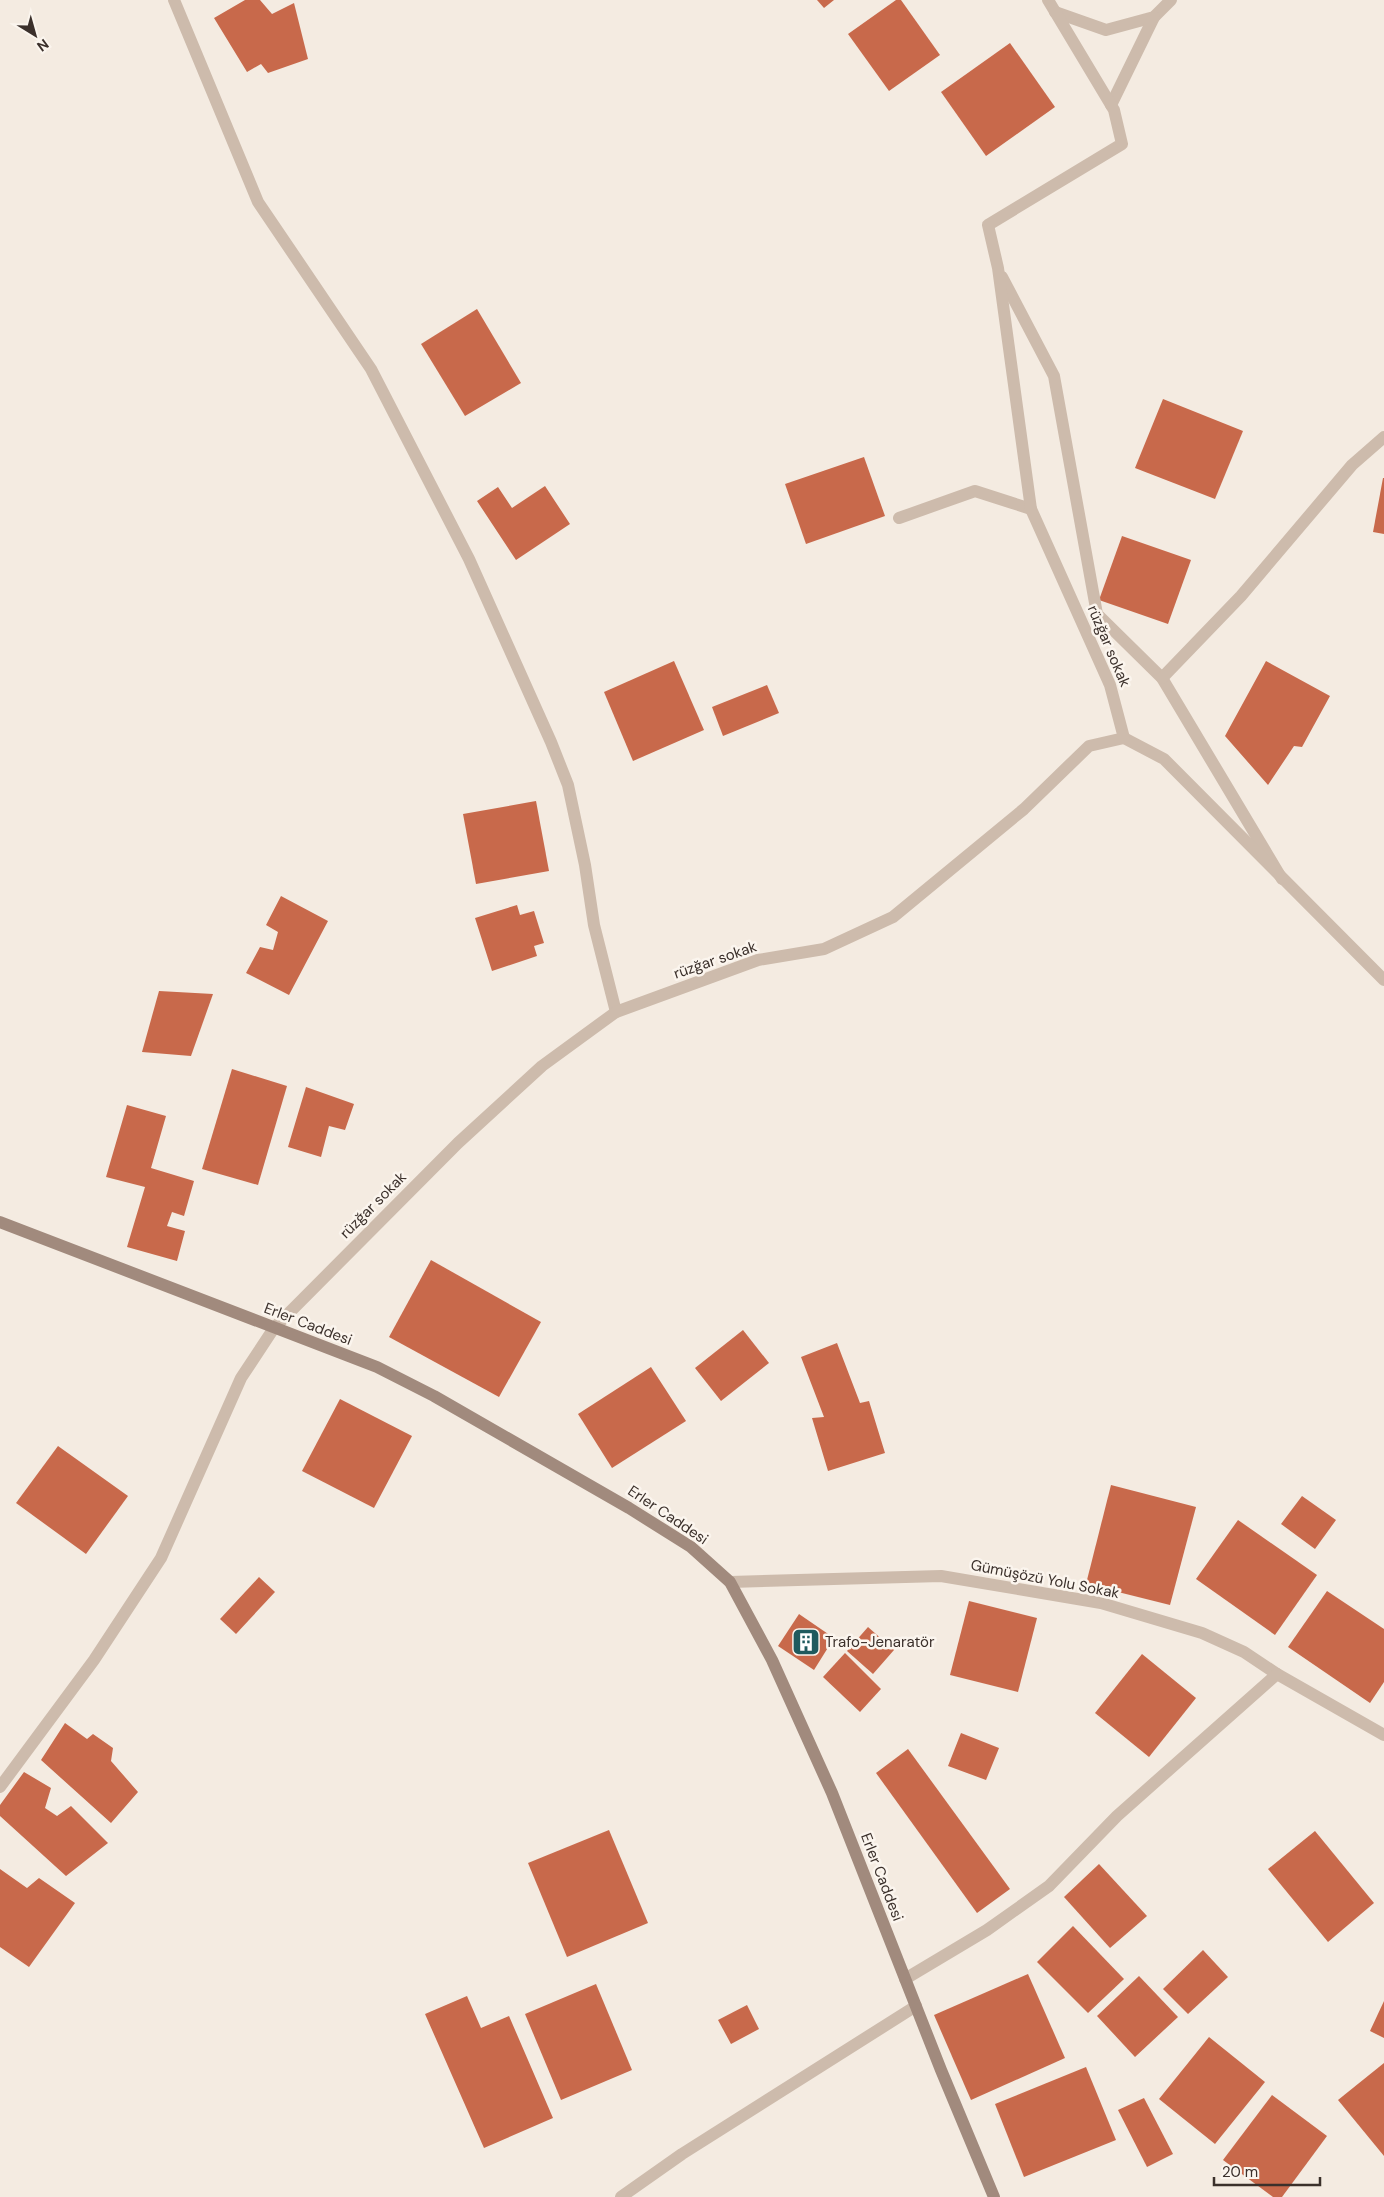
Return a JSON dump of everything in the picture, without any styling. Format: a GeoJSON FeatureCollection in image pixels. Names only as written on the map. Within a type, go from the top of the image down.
{"type":"FeatureCollection","features":[{"type":"Feature","properties":{"kind":"street"},"geometry":{"type":"LineString","coordinates":[[174,0],[258,202],[371,369],[469,559],[550,742],[568,786],[585,865],[594,925],[616,1012]]}},
{"type":"Feature","properties":{"kind":"street"},"geometry":{"type":"LineString","coordinates":[[1048,0],[1111,105],[1122,144],[988,225],[998,268],[1054,376],[1097,614],[1162,678],[1282,879]]}},
{"type":"Feature","properties":{"kind":"street"},"geometry":{"type":"LineString","coordinates":[[1111,105],[1154,17],[1171,0]]}},
{"type":"Feature","properties":{"kind":"street"},"geometry":{"type":"LineString","coordinates":[[1055,12],[1106,30],[1154,17]]}},
{"type":"Feature","properties":{"kind":"street","name":"rüzğar sokak"},"geometry":{"type":"LineString","coordinates":[[0,1787],[94,1660],[161,1558],[241,1378],[274,1328],[465,1137],[542,1066],[616,1012],[758,960],[824,949],[893,917],[1024,809],[1089,746],[1124,738],[1110,685],[1031,509],[998,268]]}},
{"type":"Feature","properties":{"kind":"street"},"geometry":{"type":"LineString","coordinates":[[1162,678],[1240,596],[1352,465],[1384,437]]}},
{"type":"Feature","properties":{"kind":"street"},"geometry":{"type":"LineString","coordinates":[[899,518],[975,491],[1031,509]]}},
{"type":"Feature","properties":{"kind":"street"},"geometry":{"type":"LineString","coordinates":[[1124,738],[1164,758],[1384,980]]}},
{"type":"Feature","properties":{"kind":"street","name":"Erler Caddesi"},"geometry":{"type":"LineString","coordinates":[[0,1222],[377,1368],[434,1396],[629,1508],[692,1547],[730,1582],[772,1660],[832,1793],[994,2197]]}},
{"type":"Feature","properties":{"kind":"street","name":"Gümüşözü Yolu Sokak"},"geometry":{"type":"LineString","coordinates":[[730,1582],[942,1576],[1101,1604],[1202,1633],[1244,1652],[1277,1674],[1384,1735]]}},
{"type":"Feature","properties":{"kind":"street"},"geometry":{"type":"LineString","coordinates":[[905,1979],[987,1930],[1049,1886],[1117,1816],[1277,1674]]}},
{"type":"Feature","properties":{"kind":"street"},"geometry":{"type":"LineString","coordinates":[[621,2197],[682,2154],[916,2006]]}},
{"type":"Feature","properties":{"kind":"building"},"geometry":{"type":"Polygon","coordinates":[[[245,0],[260,0],[272,14],[294,3],[308,59],[268,73],[261,64],[247,72],[214,18],[245,0]]]}},
{"type":"Feature","properties":{"kind":"building"},"geometry":{"type":"Polygon","coordinates":[[[817,0],[834,0],[824,8],[817,0]]]}},
{"type":"Feature","properties":{"kind":"building"},"geometry":{"type":"Polygon","coordinates":[[[896,0],[901,0],[940,55],[889,91],[848,34],[896,0]]]}},
{"type":"Feature","properties":{"kind":"building"},"geometry":{"type":"Polygon","coordinates":[[[1010,43],[1055,107],[986,156],[941,92],[1010,43]]]}},
{"type":"Feature","properties":{"kind":"building"},"geometry":{"type":"Polygon","coordinates":[[[477,309],[521,383],[465,416],[421,344],[477,309]]]}},
{"type":"Feature","properties":{"kind":"building"},"geometry":{"type":"Polygon","coordinates":[[[1163,399],[1243,431],[1215,499],[1135,468],[1163,399]]]}},
{"type":"Feature","properties":{"kind":"building"},"geometry":{"type":"Polygon","coordinates":[[[864,457],[885,516],[806,544],[785,484],[864,457]]]}},
{"type":"Feature","properties":{"kind":"building"},"geometry":{"type":"Polygon","coordinates":[[[1384,478],[1384,534],[1373,532],[1384,478]]]}},
{"type":"Feature","properties":{"kind":"building"},"geometry":{"type":"Polygon","coordinates":[[[545,486],[570,524],[516,560],[477,501],[498,487],[512,508],[545,486]]]}},
{"type":"Feature","properties":{"kind":"building"},"geometry":{"type":"Polygon","coordinates":[[[1122,536],[1191,560],[1168,624],[1099,600],[1122,536]]]}},
{"type":"Feature","properties":{"kind":"building"},"geometry":{"type":"Polygon","coordinates":[[[674,661],[704,730],[633,761],[604,692],[674,661]]]}},
{"type":"Feature","properties":{"kind":"building"},"geometry":{"type":"Polygon","coordinates":[[[1266,661],[1330,696],[1302,747],[1294,746],[1268,785],[1225,736],[1266,661]]]}},
{"type":"Feature","properties":{"kind":"building"},"geometry":{"type":"Polygon","coordinates":[[[767,685],[779,713],[723,736],[712,707],[767,685]]]}},
{"type":"Feature","properties":{"kind":"building"},"geometry":{"type":"Polygon","coordinates":[[[536,801],[549,871],[476,884],[463,814],[536,801]]]}},
{"type":"Feature","properties":{"kind":"building"},"geometry":{"type":"Polygon","coordinates":[[[281,896],[328,921],[289,995],[246,973],[260,947],[273,950],[278,932],[266,925],[281,896]]]}},
{"type":"Feature","properties":{"kind":"building"},"geometry":{"type":"Polygon","coordinates":[[[517,905],[520,915],[534,911],[544,943],[534,946],[537,956],[492,971],[475,918],[517,905]]]}},
{"type":"Feature","properties":{"kind":"building"},"geometry":{"type":"Polygon","coordinates":[[[159,991],[213,994],[191,1056],[142,1052],[159,991]]]}},
{"type":"Feature","properties":{"kind":"building"},"geometry":{"type":"Polygon","coordinates":[[[232,1069],[287,1086],[258,1185],[202,1169],[232,1069]]]}},
{"type":"Feature","properties":{"kind":"building"},"geometry":{"type":"Polygon","coordinates":[[[306,1087],[354,1104],[345,1130],[329,1126],[321,1157],[288,1147],[306,1087]]]}},
{"type":"Feature","properties":{"kind":"building"},"geometry":{"type":"Polygon","coordinates":[[[127,1105],[166,1116],[151,1168],[194,1181],[184,1216],[172,1212],[167,1226],[185,1231],[177,1261],[127,1247],[145,1187],[106,1177],[127,1105]]]}},
{"type":"Feature","properties":{"kind":"building"},"geometry":{"type":"Polygon","coordinates":[[[431,1260],[541,1322],[499,1397],[389,1337],[431,1260]]]}},
{"type":"Feature","properties":{"kind":"building"},"geometry":{"type":"Polygon","coordinates":[[[743,1330],[769,1363],[721,1401],[695,1368],[743,1330]]]}},
{"type":"Feature","properties":{"kind":"building"},"geometry":{"type":"Polygon","coordinates":[[[837,1343],[860,1403],[869,1401],[885,1453],[828,1471],[812,1418],[824,1417],[801,1357],[837,1343]]]}},
{"type":"Feature","properties":{"kind":"building"},"geometry":{"type":"Polygon","coordinates":[[[651,1367],[686,1421],[612,1468],[578,1414],[651,1367]]]}},
{"type":"Feature","properties":{"kind":"building"},"geometry":{"type":"Polygon","coordinates":[[[340,1399],[412,1436],[374,1508],[302,1471],[340,1399]]]}},
{"type":"Feature","properties":{"kind":"building"},"geometry":{"type":"Polygon","coordinates":[[[58,1446],[128,1496],[86,1554],[16,1503],[58,1446]]]}},
{"type":"Feature","properties":{"kind":"building"},"geometry":{"type":"Polygon","coordinates":[[[1111,1485],[1196,1507],[1170,1605],[1086,1584],[1111,1485]]]}},
{"type":"Feature","properties":{"kind":"building"},"geometry":{"type":"Polygon","coordinates":[[[1302,1496],[1336,1520],[1315,1549],[1281,1524],[1302,1496]]]}},
{"type":"Feature","properties":{"kind":"building"},"geometry":{"type":"Polygon","coordinates":[[[1238,1520],[1317,1575],[1275,1635],[1196,1579],[1238,1520]]]}},
{"type":"Feature","properties":{"kind":"building"},"geometry":{"type":"Polygon","coordinates":[[[259,1577],[275,1592],[236,1634],[220,1619],[259,1577]]]}},
{"type":"Feature","properties":{"kind":"building"},"geometry":{"type":"Polygon","coordinates":[[[1327,1591],[1384,1629],[1384,1682],[1370,1703],[1288,1647],[1327,1591]]]}},
{"type":"Feature","properties":{"kind":"building"},"geometry":{"type":"Polygon","coordinates":[[[969,1601],[1037,1618],[1018,1692],[950,1675],[969,1601]]]}},
{"type":"Feature","properties":{"kind":"building","name":"Trafo-Jenaratör"},"geometry":{"type":"Polygon","coordinates":[[[799,1614],[834,1638],[814,1670],[778,1646],[799,1614]]]}},
{"type":"Feature","properties":{"kind":"building"},"geometry":{"type":"Polygon","coordinates":[[[868,1627],[894,1650],[873,1674],[847,1651],[868,1627]]]}},
{"type":"Feature","properties":{"kind":"building"},"geometry":{"type":"Polygon","coordinates":[[[845,1653],[881,1689],[860,1712],[823,1677],[845,1653]]]}},
{"type":"Feature","properties":{"kind":"building"},"geometry":{"type":"Polygon","coordinates":[[[1142,1654],[1196,1698],[1149,1757],[1095,1713],[1142,1654]]]}},
{"type":"Feature","properties":{"kind":"building"},"geometry":{"type":"Polygon","coordinates":[[[65,1723],[87,1739],[93,1734],[113,1748],[111,1761],[138,1792],[111,1823],[41,1760],[65,1723]]]}},
{"type":"Feature","properties":{"kind":"building"},"geometry":{"type":"Polygon","coordinates":[[[961,1733],[999,1748],[986,1780],[948,1766],[961,1733]]]}},
{"type":"Feature","properties":{"kind":"building"},"geometry":{"type":"Polygon","coordinates":[[[908,1749],[1010,1889],[977,1913],[876,1773],[908,1749]]]}},
{"type":"Feature","properties":{"kind":"building"},"geometry":{"type":"Polygon","coordinates":[[[24,1772],[51,1788],[45,1808],[57,1816],[71,1806],[108,1843],[66,1876],[0,1816],[0,1805],[24,1772]]]}},
{"type":"Feature","properties":{"kind":"building"},"geometry":{"type":"Polygon","coordinates":[[[609,1830],[648,1923],[567,1957],[528,1863],[609,1830]]]}},
{"type":"Feature","properties":{"kind":"building"},"geometry":{"type":"Polygon","coordinates":[[[1315,1831],[1374,1903],[1328,1942],[1268,1869],[1315,1831]]]}},
{"type":"Feature","properties":{"kind":"building"},"geometry":{"type":"Polygon","coordinates":[[[1099,1864],[1147,1916],[1110,1948],[1064,1897],[1099,1864]]]}},
{"type":"Feature","properties":{"kind":"building"},"geometry":{"type":"Polygon","coordinates":[[[0,1869],[27,1888],[39,1878],[75,1903],[29,1967],[0,1947],[0,1869]]]}},
{"type":"Feature","properties":{"kind":"building"},"geometry":{"type":"Polygon","coordinates":[[[1073,1926],[1124,1979],[1088,2013],[1037,1962],[1073,1926]]]}},
{"type":"Feature","properties":{"kind":"building"},"geometry":{"type":"Polygon","coordinates":[[[1203,1950],[1228,1977],[1188,2014],[1163,1989],[1203,1950]]]}},
{"type":"Feature","properties":{"kind":"building"},"geometry":{"type":"Polygon","coordinates":[[[1028,1974],[1065,2058],[971,2100],[934,2015],[1028,1974]]]}},
{"type":"Feature","properties":{"kind":"building"},"geometry":{"type":"Polygon","coordinates":[[[1139,1976],[1178,2017],[1135,2057],[1097,2016],[1139,1976]]]}},
{"type":"Feature","properties":{"kind":"building"},"geometry":{"type":"Polygon","coordinates":[[[596,1984],[632,2070],[561,2100],[525,2014],[596,1984]]]}},
{"type":"Feature","properties":{"kind":"building"},"geometry":{"type":"Polygon","coordinates":[[[467,1996],[481,2028],[509,2016],[553,2118],[484,2148],[425,2014],[467,1996]]]}},
{"type":"Feature","properties":{"kind":"building"},"geometry":{"type":"Polygon","coordinates":[[[1384,2001],[1384,2038],[1370,2031],[1384,2001]]]}},
{"type":"Feature","properties":{"kind":"building"},"geometry":{"type":"Polygon","coordinates":[[[747,2005],[759,2029],[731,2044],[718,2020],[747,2005]]]}},
{"type":"Feature","properties":{"kind":"building"},"geometry":{"type":"Polygon","coordinates":[[[1209,2037],[1265,2082],[1215,2144],[1159,2099],[1209,2037]]]}},
{"type":"Feature","properties":{"kind":"building"},"geometry":{"type":"Polygon","coordinates":[[[1384,2063],[1384,2156],[1338,2100],[1384,2063]]]}},
{"type":"Feature","properties":{"kind":"building"},"geometry":{"type":"Polygon","coordinates":[[[1086,2067],[1116,2140],[1024,2177],[995,2104],[1086,2067]]]}},
{"type":"Feature","properties":{"kind":"building"},"geometry":{"type":"Polygon","coordinates":[[[1272,2095],[1327,2136],[1282,2197],[1273,2197],[1223,2160],[1272,2095]]]}},
{"type":"Feature","properties":{"kind":"building"},"geometry":{"type":"Polygon","coordinates":[[[1144,2098],[1173,2154],[1147,2167],[1118,2110],[1144,2098]]]}},
{"type":"Feature","properties":{"kind":"place","name":"Trafo-Jenaratör"},"geometry":{"type":"Point","coordinates":[806,1642]}}]}
